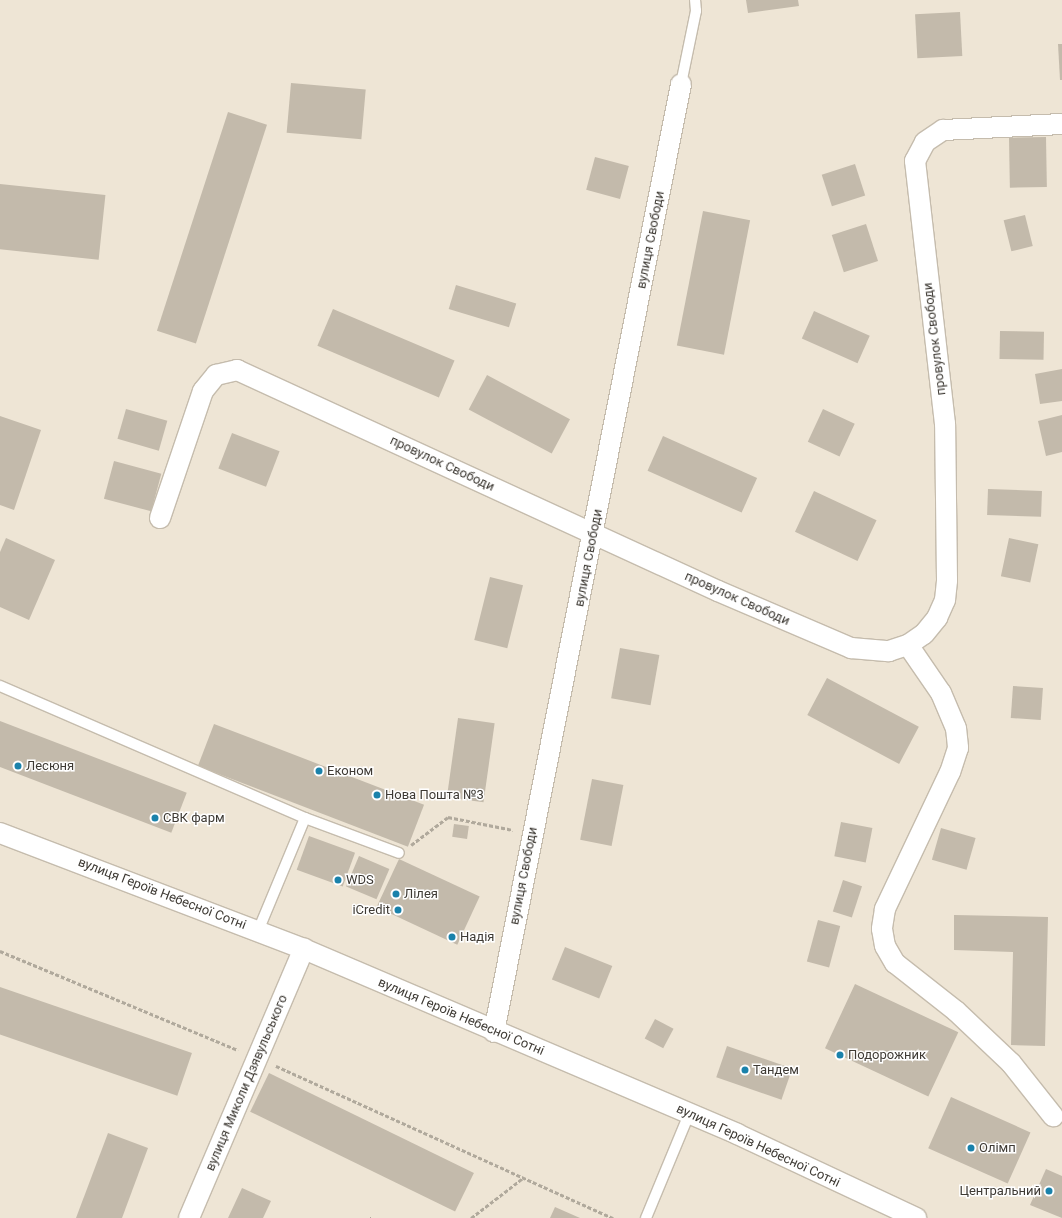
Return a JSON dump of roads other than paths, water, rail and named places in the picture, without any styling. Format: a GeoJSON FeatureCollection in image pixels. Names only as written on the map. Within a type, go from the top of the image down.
{"type":"FeatureCollection","features":[{"type":"Feature","properties":{"kind":"street","name":"вулиця Свободи"},"geometry":{"type":"LineString","coordinates":[[494,1032],[532,834],[594,535],[681,84]]}},
{"type":"Feature","properties":{"kind":"street","name":"провулок Свободи"},"geometry":{"type":"LineString","coordinates":[[160,518],[203,391],[216,375],[237,370],[594,535],[851,648],[869,652],[908,645],[937,618],[945,600],[947,580],[945,424],[915,162],[925,142],[943,130],[1062,124]]}},
{"type":"Feature","properties":{"kind":"street"},"geometry":{"type":"LineString","coordinates":[[908,645],[941,693],[956,728],[958,748],[950,772],[885,909],[882,929],[885,946],[895,963],[956,1011],[1011,1063],[1053,1116]]}},
{"type":"Feature","properties":{"kind":"street","name":"вулиця Героїв Небесної Сотні"},"geometry":{"type":"LineString","coordinates":[[0,833],[304,949],[494,1032],[689,1114],[916,1218]]}},
{"type":"Feature","properties":{"kind":"street","name":"вулиця Миколи Дзявульського"},"geometry":{"type":"LineString","coordinates":[[189,1218],[304,949]]}},
{"type":"Feature","properties":{"kind":"lane"},"geometry":{"type":"LineString","coordinates":[[681,84],[696,11],[695,0]]}},
{"type":"Feature","properties":{"kind":"lane"},"geometry":{"type":"LineString","coordinates":[[0,686],[305,818],[399,853]]}},
{"type":"Feature","properties":{"kind":"lane"},"geometry":{"type":"LineString","coordinates":[[258,931],[305,818]]}},
{"type":"Feature","properties":{"kind":"lane"},"geometry":{"type":"LineString","coordinates":[[646,1218],[689,1114]]}},
{"type":"Feature","properties":{"kind":"place","name":"Лесюня"},"geometry":{"type":"Point","coordinates":[18,766]}},
{"type":"Feature","properties":{"kind":"place","name":"Економ"},"geometry":{"type":"Point","coordinates":[319,771]}},
{"type":"Feature","properties":{"kind":"place","name":"Нова Пошта №3"},"geometry":{"type":"Point","coordinates":[377,795]}},
{"type":"Feature","properties":{"kind":"place","name":"СВК фарм"},"geometry":{"type":"Point","coordinates":[155,818]}},
{"type":"Feature","properties":{"kind":"place","name":"WDS"},"geometry":{"type":"Point","coordinates":[338,880]}},
{"type":"Feature","properties":{"kind":"place","name":"Лілея"},"geometry":{"type":"Point","coordinates":[396,894]}},
{"type":"Feature","properties":{"kind":"place","name":"iCredit"},"geometry":{"type":"Point","coordinates":[398,910]}},
{"type":"Feature","properties":{"kind":"place","name":"Надія"},"geometry":{"type":"Point","coordinates":[452,937]}},
{"type":"Feature","properties":{"kind":"place","name":"Подорожник"},"geometry":{"type":"Point","coordinates":[840,1055]}},
{"type":"Feature","properties":{"kind":"place","name":"Тандем"},"geometry":{"type":"Point","coordinates":[745,1070]}},
{"type":"Feature","properties":{"kind":"place","name":"Олімп"},"geometry":{"type":"Point","coordinates":[971,1148]}},
{"type":"Feature","properties":{"kind":"place","name":"Центральний"},"geometry":{"type":"Point","coordinates":[1049,1191]}}]}
